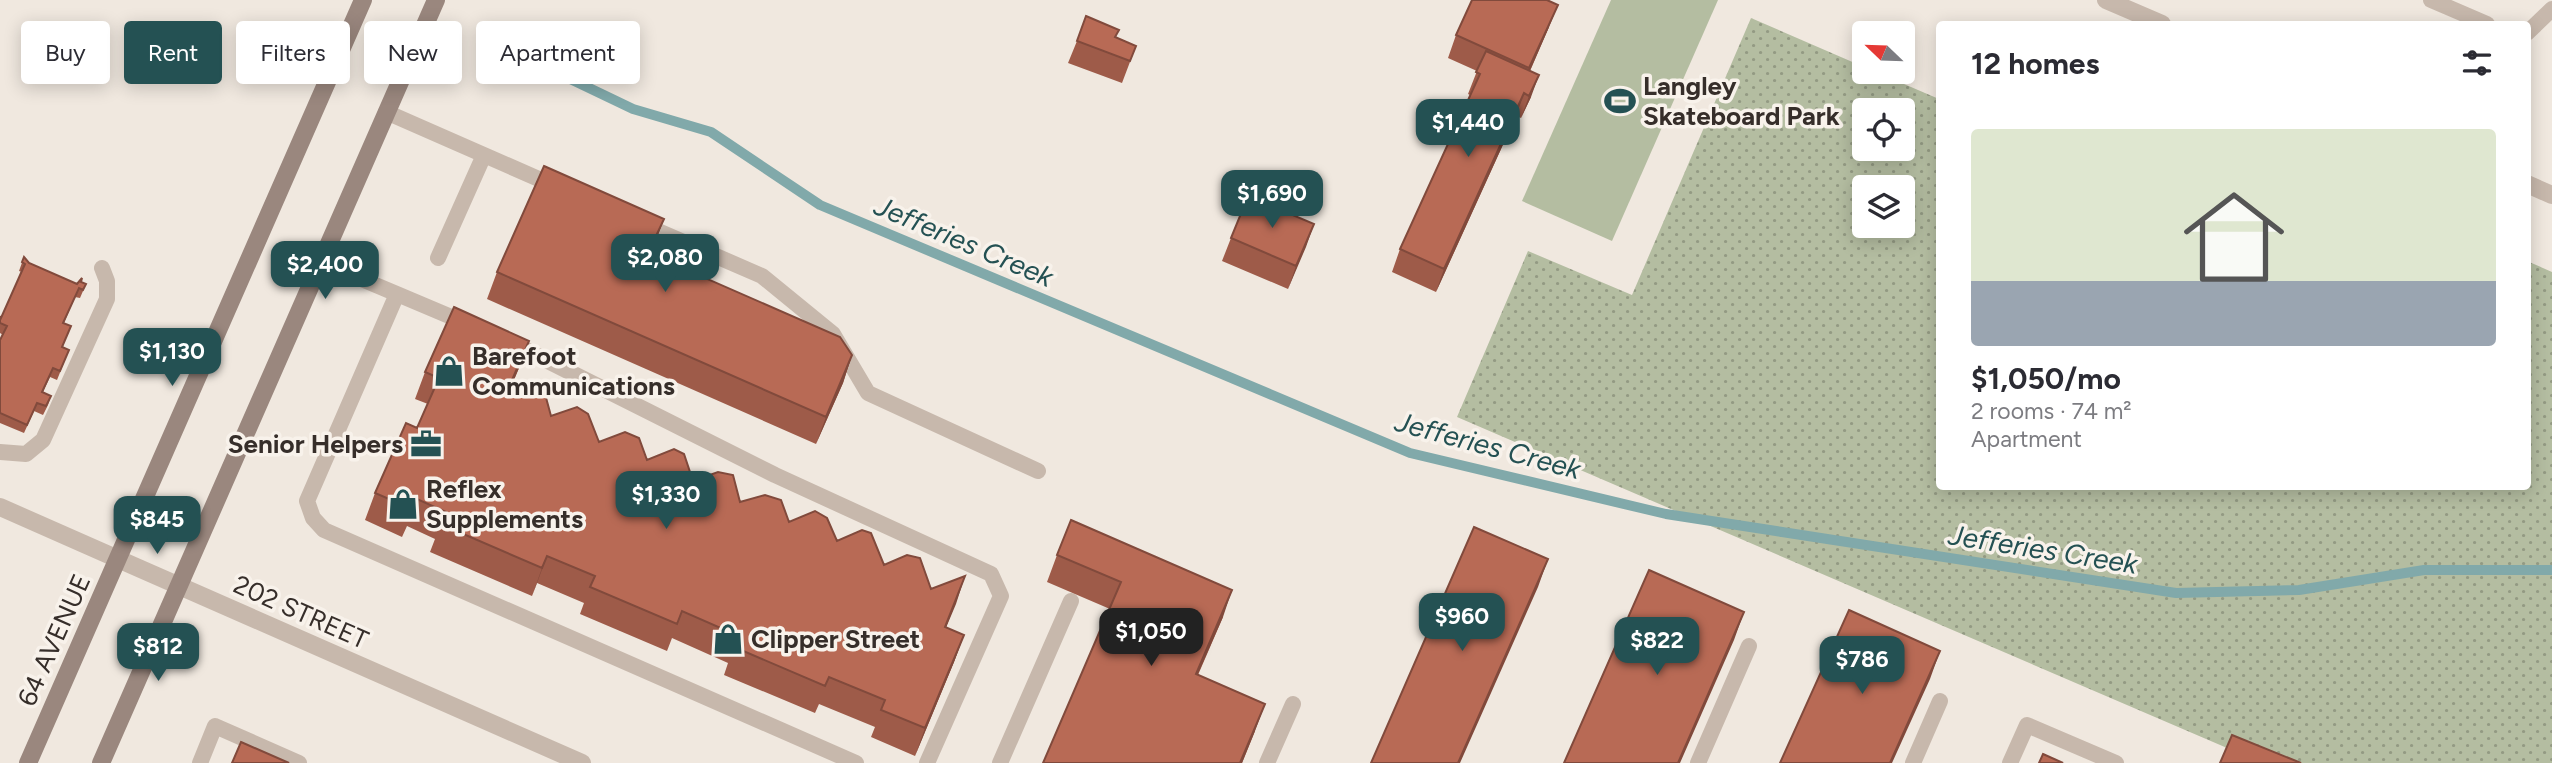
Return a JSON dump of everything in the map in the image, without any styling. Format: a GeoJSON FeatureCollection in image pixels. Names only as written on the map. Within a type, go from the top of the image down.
{"type":"FeatureCollection","features":[{"type":"Feature","properties":{"kind":"main road","name":"64 AVENUE"},"geometry":{"type":"LineString","coordinates":[[29,763],[363,0]]}},
{"type":"Feature","properties":{"kind":"main road"},"geometry":{"type":"LineString","coordinates":[[101,763],[436,0]]}},
{"type":"Feature","properties":{"kind":"street"},"geometry":{"type":"LineString","coordinates":[[2106,0],[2155,21]]}},
{"type":"Feature","properties":{"kind":"street"},"geometry":{"type":"LineString","coordinates":[[2531,186],[2552,195]]}},
{"type":"Feature","properties":{"kind":"street","name":"202 STREET"},"geometry":{"type":"LineString","coordinates":[[0,507],[583,763]]}},
{"type":"Feature","properties":{"kind":"lane"},"geometry":{"type":"LineString","coordinates":[[2431,0],[2480,21]]}},
{"type":"Feature","properties":{"kind":"lane"},"geometry":{"type":"LineString","coordinates":[[2531,29],[2552,9]]}},
{"type":"Feature","properties":{"kind":"lane"},"geometry":{"type":"LineString","coordinates":[[386,112],[572,193]]}},
{"type":"Feature","properties":{"kind":"lane"},"geometry":{"type":"LineString","coordinates":[[438,258],[484,155]]}},
{"type":"Feature","properties":{"kind":"lane"},"geometry":{"type":"LineString","coordinates":[[623,215],[762,276],[832,334],[868,393],[1038,471]]}},
{"type":"Feature","properties":{"kind":"lane"},"geometry":{"type":"LineString","coordinates":[[321,262],[491,333],[775,475],[991,574],[1001,596],[927,763]]}},
{"type":"Feature","properties":{"kind":"lane"},"geometry":{"type":"LineString","coordinates":[[0,452],[26,454],[43,439],[107,299],[107,281],[102,268]]}},
{"type":"Feature","properties":{"kind":"lane"},"geometry":{"type":"LineString","coordinates":[[397,294],[307,501],[313,518],[324,530],[856,763]]}},
{"type":"Feature","properties":{"kind":"lane"},"geometry":{"type":"LineString","coordinates":[[1000,763],[1071,601]]}},
{"type":"Feature","properties":{"kind":"lane"},"geometry":{"type":"LineString","coordinates":[[1698,763],[1749,646]]}},
{"type":"Feature","properties":{"kind":"lane"},"geometry":{"type":"LineString","coordinates":[[1913,763],[1940,701]]}},
{"type":"Feature","properties":{"kind":"lane"},"geometry":{"type":"LineString","coordinates":[[1267,763],[1293,704]]}},
{"type":"Feature","properties":{"kind":"lane"},"geometry":{"type":"LineString","coordinates":[[2010,763],[2026,724],[2116,763]]}},
{"type":"Feature","properties":{"kind":"lane"},"geometry":{"type":"LineString","coordinates":[[200,763],[215,726],[299,763]]}},
{"type":"Feature","properties":{"kind":"green space","name":"Langley Skateboard Park"},"geometry":{"type":"Polygon","coordinates":[[[1611,0],[1718,0],[1612,241],[1522,201],[1611,0]]]}},
{"type":"Feature","properties":{"kind":"green space"},"geometry":{"type":"Polygon","coordinates":[[[1751,18],[1852,62],[1852,84],[1904,84],[1936,98],[1936,490],[2531,490],[2531,263],[2552,272],[2552,763],[2262,763],[1457,417],[1528,251],[1632,295],[1751,18]]]}},
{"type":"Feature","properties":{"kind":"building"},"geometry":{"type":"Polygon","coordinates":[[[1472,0],[1547,0],[1558,5],[1529,68],[1456,35],[1472,0]]]}},
{"type":"Feature","properties":{"kind":"building"},"geometry":{"type":"Polygon","coordinates":[[[1086,16],[1119,30],[1115,37],[1136,46],[1130,61],[1077,41],[1086,16]]]}},
{"type":"Feature","properties":{"kind":"building"},"geometry":{"type":"Polygon","coordinates":[[[1486,51],[1539,75],[1529,96],[1524,93],[1444,269],[1400,249],[1480,74],[1476,72],[1486,51]]]}},
{"type":"Feature","properties":{"kind":"building"},"geometry":{"type":"Polygon","coordinates":[[[544,166],[664,219],[648,253],[840,337],[852,355],[826,417],[497,272],[544,166]]]}},
{"type":"Feature","properties":{"kind":"building"},"geometry":{"type":"Polygon","coordinates":[[[1251,189],[1265,195],[1262,202],[1314,224],[1296,266],[1231,238],[1251,189]]]}},
{"type":"Feature","properties":{"kind":"building"},"geometry":{"type":"Polygon","coordinates":[[[24,257],[29,263],[77,284],[82,278],[81,282],[86,284],[83,290],[79,288],[63,323],[71,326],[62,347],[69,350],[60,371],[53,368],[42,392],[51,396],[46,406],[37,403],[27,425],[0,413],[0,340],[7,326],[0,323],[0,317],[25,264],[22,262],[24,257]]]}},
{"type":"Feature","properties":{"kind":"building"},"geometry":{"type":"Polygon","coordinates":[[[454,307],[529,341],[512,380],[545,394],[551,416],[577,407],[588,414],[599,442],[625,432],[639,438],[647,460],[674,449],[684,454],[693,481],[718,472],[733,475],[740,502],[765,495],[781,500],[789,522],[815,511],[827,518],[837,541],[862,530],[871,533],[884,565],[907,555],[920,558],[931,589],[965,576],[945,627],[964,635],[925,728],[881,710],[885,700],[829,677],[825,686],[734,647],[739,636],[682,611],[677,624],[590,587],[595,576],[547,556],[542,568],[440,524],[446,512],[417,499],[412,509],[375,493],[406,423],[417,428],[439,378],[425,372],[454,307]]]}},
{"type":"Feature","properties":{"kind":"building"},"geometry":{"type":"Polygon","coordinates":[[[1071,520],[1232,590],[1196,674],[1265,704],[1240,763],[1043,763],[1121,582],[1057,555],[1071,520]]]}},
{"type":"Feature","properties":{"kind":"building"},"geometry":{"type":"Polygon","coordinates":[[[1474,527],[1548,559],[1458,763],[1371,763],[1474,527]]]}},
{"type":"Feature","properties":{"kind":"building"},"geometry":{"type":"Polygon","coordinates":[[[1649,570],[1744,612],[1678,763],[1564,763],[1649,570]]]}},
{"type":"Feature","properties":{"kind":"building"},"geometry":{"type":"Polygon","coordinates":[[[1849,610],[1940,651],[1890,763],[1780,763],[1849,610]]]}},
{"type":"Feature","properties":{"kind":"building"},"geometry":{"type":"Polygon","coordinates":[[[2232,735],[2301,763],[2220,763],[2232,735]]]}},
{"type":"Feature","properties":{"kind":"building"},"geometry":{"type":"Polygon","coordinates":[[[241,742],[289,763],[232,763],[241,742]]]}},
{"type":"Feature","properties":{"kind":"building"},"geometry":{"type":"Polygon","coordinates":[[[2043,754],[2063,763],[2039,763],[2043,754]]]}},
{"type":"Feature","properties":{"kind":"waterway","name":"Jefferies Creek"},"geometry":{"type":"LineString","coordinates":[[581,84],[633,109],[711,132],[820,205],[1410,453],[1666,514],[2176,593],[2299,590],[2424,570],[2552,570]]}},
{"type":"Feature","properties":{"kind":"place","name":"Langley Skateboard Park"},"geometry":{"type":"Point","coordinates":[1620,101]}},
{"type":"Feature","properties":{"kind":"place","name":"Barefoot Communications"},"geometry":{"type":"Point","coordinates":[449,371]}},
{"type":"Feature","properties":{"kind":"place","name":"Senior Helpers"},"geometry":{"type":"Point","coordinates":[426,444]}},
{"type":"Feature","properties":{"kind":"place","name":"Reflex Supplements"},"geometry":{"type":"Point","coordinates":[403,504]}},
{"type":"Feature","properties":{"kind":"place","name":"Clipper Street"},"geometry":{"type":"Point","coordinates":[728,639]}}]}
